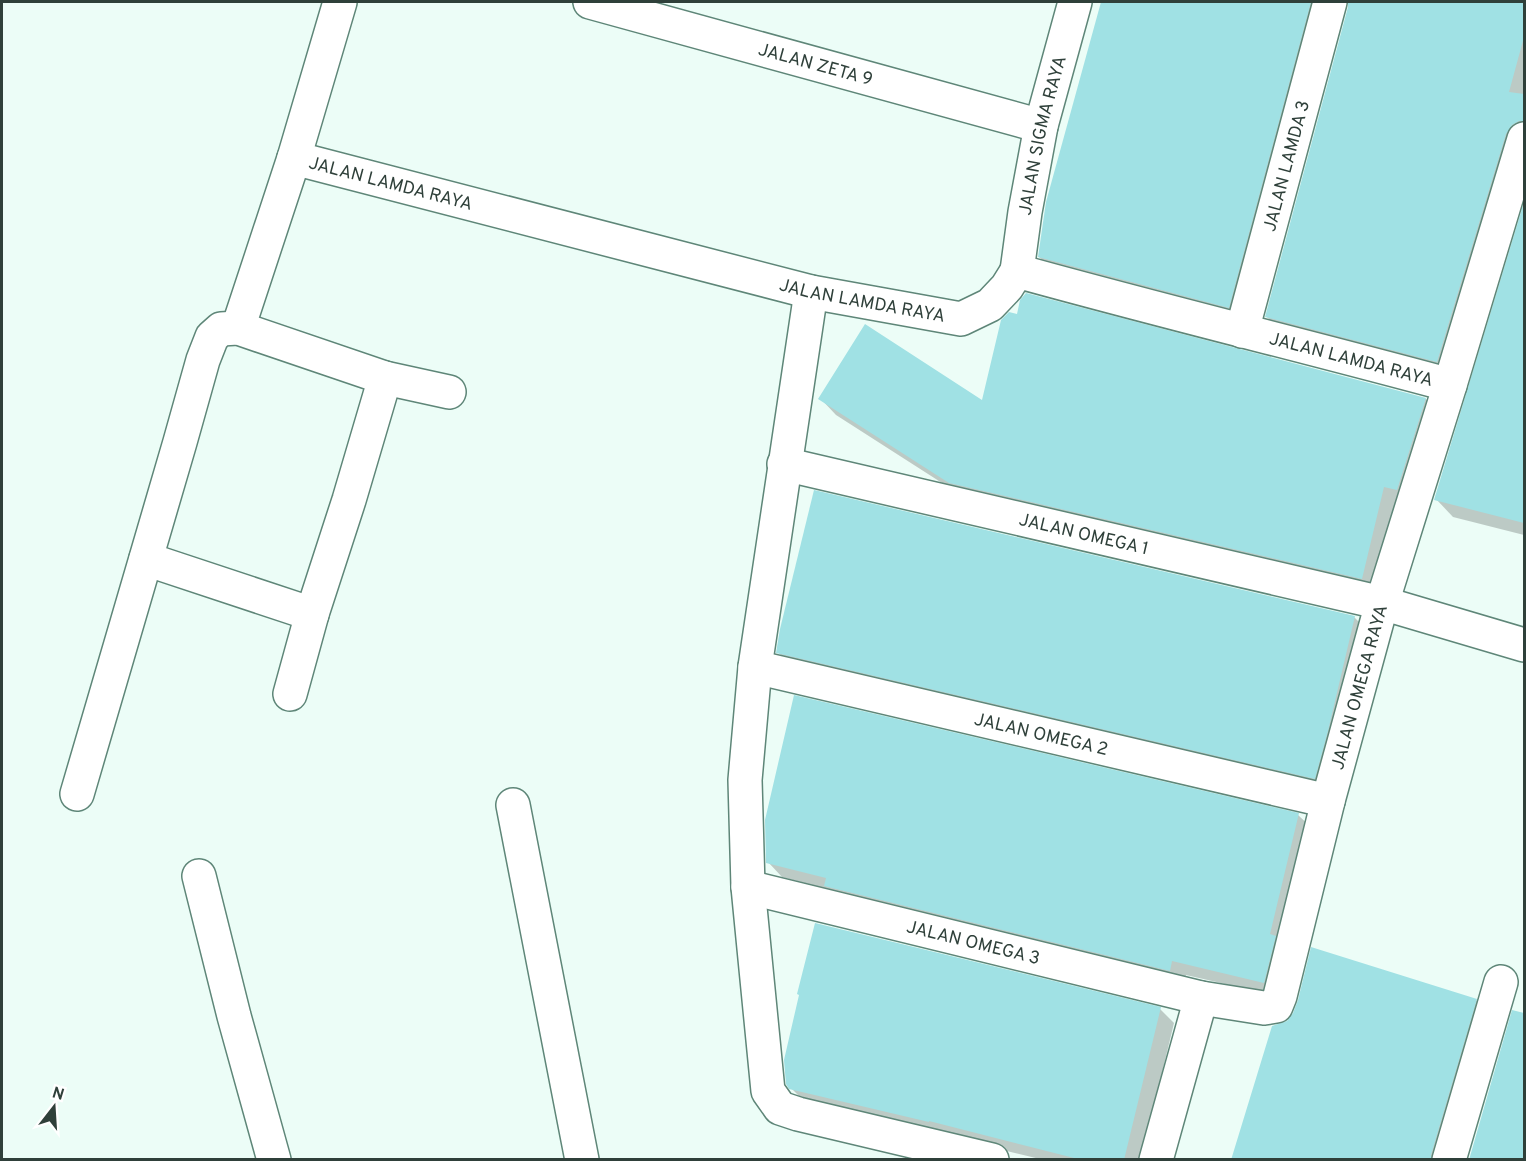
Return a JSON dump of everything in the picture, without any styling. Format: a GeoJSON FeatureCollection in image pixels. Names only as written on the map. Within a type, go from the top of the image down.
{"type":"FeatureCollection","features":[{"type":"Feature","properties":{"kind":"street"},"geometry":{"type":"LineString","coordinates":[[238,328],[294,158],[340,2]]}},
{"type":"Feature","properties":{"kind":"street","name":"JALAN ZETA 9"},"geometry":{"type":"LineString","coordinates":[[590,2],[1041,126]]}},
{"type":"Feature","properties":{"kind":"street","name":"JALAN SIGMA RAYA"},"geometry":{"type":"LineString","coordinates":[[1017,271],[1041,126],[1075,2]]}},
{"type":"Feature","properties":{"kind":"street","name":"JALAN LAMDA 3"},"geometry":{"type":"LineString","coordinates":[[1242,331],[1330,2]]}},
{"type":"Feature","properties":{"kind":"street","name":"JALAN OMEGA RAYA"},"geometry":{"type":"LineString","coordinates":[[1201,998],[1264,1008],[1275,1006],[1280,996],[1328,801],[1382,603],[1524,139]]}},
{"type":"Feature","properties":{"kind":"street","name":"JALAN LAMDA RAYA"},"geometry":{"type":"LineString","coordinates":[[294,158],[811,292],[961,319],[990,305],[1007,287],[1017,271],[1450,385]]}},
{"type":"Feature","properties":{"kind":"street"},"geometry":{"type":"LineString","coordinates":[[811,292],[754,667],[745,780],[748,887],[768,1091],[780,1108],[824,1121],[992,1160]]}},
{"type":"Feature","properties":{"kind":"street"},"geometry":{"type":"LineString","coordinates":[[77,794],[202,360],[212,337],[221,329],[238,328],[385,378],[449,392]]}},
{"type":"Feature","properties":{"kind":"street"},"geometry":{"type":"LineString","coordinates":[[290,694],[312,614],[350,500],[385,378]]}},
{"type":"Feature","properties":{"kind":"street","name":"JALAN OMEGA 1"},"geometry":{"type":"LineString","coordinates":[[784,464],[1382,603],[1524,645]]}},
{"type":"Feature","properties":{"kind":"street"},"geometry":{"type":"LineString","coordinates":[[146,560],[312,614]]}},
{"type":"Feature","properties":{"kind":"street","name":"JALAN OMEGA 2"},"geometry":{"type":"LineString","coordinates":[[754,667],[1328,801]]}},
{"type":"Feature","properties":{"kind":"street"},"geometry":{"type":"LineString","coordinates":[[513,805],[582,1160]]}},
{"type":"Feature","properties":{"kind":"street"},"geometry":{"type":"LineString","coordinates":[[199,876],[234,1016],[274,1160]]}},
{"type":"Feature","properties":{"kind":"street","name":"JALAN OMEGA 3"},"geometry":{"type":"LineString","coordinates":[[748,887],[1201,998]]}},
{"type":"Feature","properties":{"kind":"street"},"geometry":{"type":"LineString","coordinates":[[1449,1160],[1501,982]]}},
{"type":"Feature","properties":{"kind":"street"},"geometry":{"type":"LineString","coordinates":[[1156,1160],[1201,998]]}},
{"type":"Feature","properties":{"kind":"building"},"geometry":{"type":"Polygon","coordinates":[[[1101,2],[1311,2],[1229,308],[1038,257],[1046,202],[1101,2]]]}},
{"type":"Feature","properties":{"kind":"building"},"geometry":{"type":"Polygon","coordinates":[[[1348,2],[1524,2],[1524,37],[1509,92],[1524,94],[1524,121],[1512,125],[1506,134],[1437,362],[1265,317],[1348,2]]]}},
{"type":"Feature","properties":{"kind":"building"},"geometry":{"type":"Polygon","coordinates":[[[1524,202],[1524,523],[1434,500],[1524,202]]]}},
{"type":"Feature","properties":{"kind":"building"},"geometry":{"type":"Polygon","coordinates":[[[1026,293],[1426,398],[1397,490],[1384,487],[1362,579],[949,483],[818,399],[865,324],[982,400],[1001,320],[1009,312],[1017,314],[1020,300],[1026,293]]]}},
{"type":"Feature","properties":{"kind":"building"},"geometry":{"type":"Polygon","coordinates":[[[814,490],[1355,616],[1315,779],[776,653],[814,490]]]}},
{"type":"Feature","properties":{"kind":"building"},"geometry":{"type":"Polygon","coordinates":[[[794,695],[1299,813],[1270,934],[1276,936],[1264,983],[1172,961],[1170,971],[824,886],[826,878],[766,863],[765,820],[794,695]]]}},
{"type":"Feature","properties":{"kind":"building"},"geometry":{"type":"Polygon","coordinates":[[[815,923],[1161,1007],[1124,1160],[1082,1160],[929,1121],[789,1089],[786,1084],[784,1060],[799,995],[797,994],[815,923]]]}},
{"type":"Feature","properties":{"kind":"building"},"geometry":{"type":"Polygon","coordinates":[[[1311,947],[1477,999],[1431,1160],[1231,1160],[1272,1026],[1287,1021],[1293,1013],[1311,947]]]}},
{"type":"Feature","properties":{"kind":"building"},"geometry":{"type":"Polygon","coordinates":[[[1512,1010],[1524,1013],[1524,1160],[1469,1160],[1512,1010]]]}}]}
